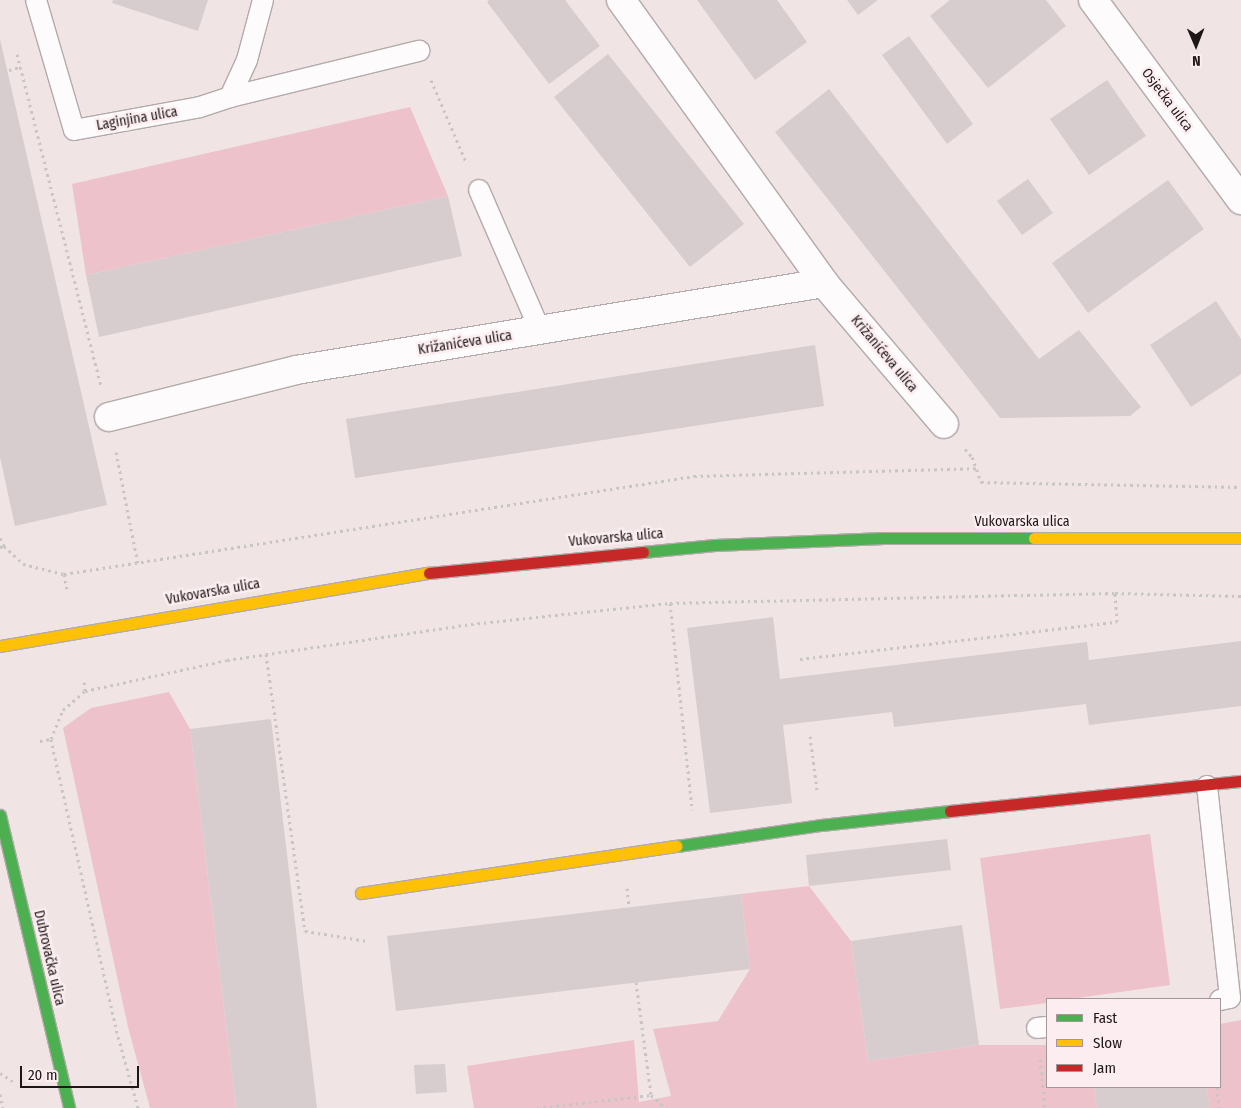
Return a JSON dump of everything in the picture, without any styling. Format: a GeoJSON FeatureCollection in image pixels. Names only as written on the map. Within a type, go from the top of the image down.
{"type":"FeatureCollection","features":[{"type":"Feature","properties":{"kind":"street","name":"Križanićeva ulica"},"geometry":{"type":"LineString","coordinates":[[621,0],[824,283],[944,424]]}},
{"type":"Feature","properties":{"kind":"street","name":"Osječka ulica"},"geometry":{"type":"LineString","coordinates":[[1093,0],[1241,200]]}},
{"type":"Feature","properties":{"kind":"street","name":"Križanićeva ulica"},"geometry":{"type":"LineString","coordinates":[[109,417],[296,370],[824,283]]}},
{"type":"Feature","properties":{"kind":"street","name":"Vukovarska ulica"},"geometry":{"type":"LineString","coordinates":[[0,646],[401,576],[715,545],[884,538],[1241,538]]}},
{"type":"Feature","properties":{"kind":"street"},"geometry":{"type":"LineString","coordinates":[[361,892],[821,825],[1241,781]]}},
{"type":"Feature","properties":{"kind":"street","name":"Dubrovačka ulica"},"geometry":{"type":"LineString","coordinates":[[0,815],[70,1108]]}},
{"type":"Feature","properties":{"kind":"lane","name":"Laginjina ulica"},"geometry":{"type":"LineString","coordinates":[[36,0],[74,130],[200,107],[230,97]]}},
{"type":"Feature","properties":{"kind":"lane"},"geometry":{"type":"LineString","coordinates":[[230,97],[247,60],[263,0]]}},
{"type":"Feature","properties":{"kind":"lane"},"geometry":{"type":"LineString","coordinates":[[230,97],[419,51]]}},
{"type":"Feature","properties":{"kind":"lane"},"geometry":{"type":"LineString","coordinates":[[479,190],[540,330]]}},
{"type":"Feature","properties":{"kind":"lane"},"geometry":{"type":"LineString","coordinates":[[1207,786],[1230,998],[1221,1000]]}},
{"type":"Feature","properties":{"kind":"path"},"geometry":{"type":"LineString","coordinates":[[15,48],[109,417],[138,564]]}},
{"type":"Feature","properties":{"kind":"path"},"geometry":{"type":"LineString","coordinates":[[8,70],[20,67]]}},
{"type":"Feature","properties":{"kind":"path"},"geometry":{"type":"LineString","coordinates":[[445,112],[479,190]]}},
{"type":"Feature","properties":{"kind":"path"},"geometry":{"type":"LineString","coordinates":[[972,457],[981,482],[1241,487]]}},
{"type":"Feature","properties":{"kind":"path"},"geometry":{"type":"LineString","coordinates":[[0,538],[2,547],[23,564],[64,574],[694,476],[976,468]]}},
{"type":"Feature","properties":{"kind":"path"},"geometry":{"type":"LineString","coordinates":[[64,574],[67,589]]}},
{"type":"Feature","properties":{"kind":"path"},"geometry":{"type":"LineString","coordinates":[[800,659],[1117,622],[1115,593]]}},
{"type":"Feature","properties":{"kind":"path"},"geometry":{"type":"LineString","coordinates":[[138,1108],[117,1033],[51,739],[63,710],[85,691],[266,654],[471,624],[670,603],[1115,593],[1241,596]]}},
{"type":"Feature","properties":{"kind":"path"},"geometry":{"type":"LineString","coordinates":[[670,603],[696,843]]}},
{"type":"Feature","properties":{"kind":"path"},"geometry":{"type":"LineString","coordinates":[[266,654],[305,931],[367,941]]}},
{"type":"Feature","properties":{"kind":"path"},"geometry":{"type":"LineString","coordinates":[[84,682],[85,691]]}},
{"type":"Feature","properties":{"kind":"path"},"geometry":{"type":"LineString","coordinates":[[810,736],[821,825]]}},
{"type":"Feature","properties":{"kind":"path"},"geometry":{"type":"LineString","coordinates":[[40,740],[51,739]]}},
{"type":"Feature","properties":{"kind":"path"},"geometry":{"type":"LineString","coordinates":[[636,982],[651,1096],[666,1108]]}},
{"type":"Feature","properties":{"kind":"path"},"geometry":{"type":"LineString","coordinates":[[1042,1028],[1045,1108]]}},
{"type":"Feature","properties":{"kind":"path"},"geometry":{"type":"LineString","coordinates":[[0,1073],[13,1081]]}},
{"type":"Feature","properties":{"kind":"path"},"geometry":{"type":"LineString","coordinates":[[1217,1088],[1219,1108]]}},
{"type":"Feature","properties":{"kind":"path"},"geometry":{"type":"LineString","coordinates":[[0,1094],[4,1108]]}},
{"type":"Feature","properties":{"kind":"path"},"geometry":{"type":"LineString","coordinates":[[537,1108],[651,1096]]}},
{"type":"Feature","properties":{"kind":"shaded area"},"geometry":{"type":"Polygon","coordinates":[[[410,107],[448,196],[86,275],[72,184],[410,107]]]}},
{"type":"Feature","properties":{"kind":"shaded area"},"geometry":{"type":"Polygon","coordinates":[[[169,692],[190,729],[236,1108],[150,1108],[128,1027],[63,728],[91,708],[169,692]]]}},
{"type":"Feature","properties":{"kind":"shaded area"},"geometry":{"type":"Polygon","coordinates":[[[1150,834],[1170,985],[1077,998],[1046,998],[1046,1003],[1000,1009],[980,858],[1150,834]]]}},
{"type":"Feature","properties":{"kind":"shaded area"},"geometry":{"type":"Polygon","coordinates":[[[809,886],[851,941],[868,1061],[979,1045],[1046,1045],[1046,1088],[1094,1088],[1097,1108],[474,1108],[467,1066],[634,1040],[639,1102],[671,1096],[653,1029],[718,1021],[750,969],[741,894],[809,886]]]}},
{"type":"Feature","properties":{"kind":"shaded area"},"geometry":{"type":"Polygon","coordinates":[[[1241,1020],[1241,1108],[1210,1108],[1206,1088],[1221,1088],[1221,1024],[1241,1020]]]}},
{"type":"Feature","properties":{"kind":"building"},"geometry":{"type":"Polygon","coordinates":[[[113,0],[208,0],[198,31],[112,3],[113,0]]]}},
{"type":"Feature","properties":{"kind":"building"},"geometry":{"type":"Polygon","coordinates":[[[489,0],[565,0],[600,46],[549,84],[487,2],[489,0]]]}},
{"type":"Feature","properties":{"kind":"building"},"geometry":{"type":"Polygon","coordinates":[[[697,0],[777,0],[807,42],[755,80],[697,0]]]}},
{"type":"Feature","properties":{"kind":"building"},"geometry":{"type":"Polygon","coordinates":[[[847,0],[878,0],[858,15],[847,0]]]}},
{"type":"Feature","properties":{"kind":"building"},"geometry":{"type":"Polygon","coordinates":[[[950,0],[1046,0],[1066,26],[988,88],[930,16],[950,0]]]}},
{"type":"Feature","properties":{"kind":"building"},"geometry":{"type":"Polygon","coordinates":[[[909,36],[973,124],[947,144],[882,55],[909,36]]]}},
{"type":"Feature","properties":{"kind":"building"},"geometry":{"type":"Polygon","coordinates":[[[0,39],[107,505],[15,526],[0,457],[0,39]]]}},
{"type":"Feature","properties":{"kind":"building"},"geometry":{"type":"Polygon","coordinates":[[[608,54],[744,224],[690,267],[554,97],[608,54]]]}},
{"type":"Feature","properties":{"kind":"building"},"geometry":{"type":"Polygon","coordinates":[[[1107,80],[1146,136],[1089,175],[1050,119],[1107,80]]]}},
{"type":"Feature","properties":{"kind":"building"},"geometry":{"type":"Polygon","coordinates":[[[829,89],[1039,359],[1079,330],[1141,407],[1130,416],[1000,418],[775,132],[829,89]]]}},
{"type":"Feature","properties":{"kind":"building"},"geometry":{"type":"Polygon","coordinates":[[[1028,179],[1053,213],[1022,235],[997,201],[1028,179]]]}},
{"type":"Feature","properties":{"kind":"building"},"geometry":{"type":"Polygon","coordinates":[[[1168,180],[1204,229],[1088,313],[1052,263],[1168,180]]]}},
{"type":"Feature","properties":{"kind":"building"},"geometry":{"type":"Polygon","coordinates":[[[448,196],[462,256],[99,337],[86,275],[448,196]]]}},
{"type":"Feature","properties":{"kind":"building"},"geometry":{"type":"Polygon","coordinates":[[[1216,301],[1241,339],[1241,374],[1191,407],[1150,345],[1216,301]]]}},
{"type":"Feature","properties":{"kind":"building"},"geometry":{"type":"Polygon","coordinates":[[[815,345],[824,406],[355,478],[346,419],[815,345]]]}},
{"type":"Feature","properties":{"kind":"building"},"geometry":{"type":"Polygon","coordinates":[[[773,617],[780,679],[1087,642],[1089,660],[1241,641],[1241,706],[1089,725],[1086,704],[894,727],[892,712],[783,725],[792,803],[710,813],[687,628],[773,617]]]}},
{"type":"Feature","properties":{"kind":"building"},"geometry":{"type":"Polygon","coordinates":[[[271,719],[317,1108],[236,1108],[190,729],[271,719]]]}},
{"type":"Feature","properties":{"kind":"building"},"geometry":{"type":"Polygon","coordinates":[[[947,839],[951,870],[809,886],[806,855],[947,839]]]}},
{"type":"Feature","properties":{"kind":"building"},"geometry":{"type":"Polygon","coordinates":[[[741,894],[750,969],[396,1011],[387,936],[741,894]]]}},
{"type":"Feature","properties":{"kind":"building"},"geometry":{"type":"Polygon","coordinates":[[[962,925],[979,1045],[868,1061],[851,941],[962,925]]]}},
{"type":"Feature","properties":{"kind":"building"},"geometry":{"type":"Polygon","coordinates":[[[445,1064],[447,1092],[416,1094],[414,1065],[445,1064]]]}},
{"type":"Feature","properties":{"kind":"building"},"geometry":{"type":"Polygon","coordinates":[[[1094,1088],[1206,1088],[1210,1108],[1097,1108],[1094,1088]]]}},
{"type":"Feature","properties":{"kind":"traffic: fast"},"geometry":{"type":"LineString","coordinates":[[643,552],[715,545],[884,538],[1034,538]]}},
{"type":"Feature","properties":{"kind":"traffic: fast"},"geometry":{"type":"LineString","coordinates":[[677,846],[821,825],[950,811]]}},
{"type":"Feature","properties":{"kind":"traffic: fast"},"geometry":{"type":"LineString","coordinates":[[0,815],[69,1108]]}},
{"type":"Feature","properties":{"kind":"traffic: slow"},"geometry":{"type":"LineString","coordinates":[[1034,538],[1241,538]]}},
{"type":"Feature","properties":{"kind":"traffic: slow"},"geometry":{"type":"LineString","coordinates":[[0,646],[429,573]]}},
{"type":"Feature","properties":{"kind":"traffic: slow"},"geometry":{"type":"LineString","coordinates":[[361,893],[677,846]]}},
{"type":"Feature","properties":{"kind":"traffic: jam"},"geometry":{"type":"LineString","coordinates":[[429,573],[643,552]]}},
{"type":"Feature","properties":{"kind":"traffic: jam"},"geometry":{"type":"LineString","coordinates":[[950,811],[1241,781]]}}]}
